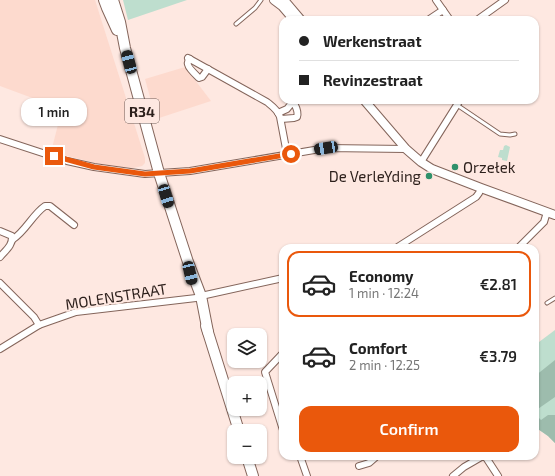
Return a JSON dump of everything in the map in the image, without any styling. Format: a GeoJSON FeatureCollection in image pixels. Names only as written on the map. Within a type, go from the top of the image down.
{"type":"FeatureCollection","features":[{"type":"Feature","properties":{"kind":"main road","name":"R34"},"geometry":{"type":"LineString","coordinates":[[104,0],[125,48]]}},
{"type":"Feature","properties":{"kind":"main road","name":"R34"},"geometry":{"type":"LineString","coordinates":[[113,0],[159,174],[188,262],[237,424]]}},
{"type":"Feature","properties":{"kind":"main road"},"geometry":{"type":"LineString","coordinates":[[249,464],[253,476]]}},
{"type":"Feature","properties":{"kind":"street"},"geometry":{"type":"LineString","coordinates":[[274,0],[282,6],[291,16]]}},
{"type":"Feature","properties":{"kind":"street"},"geometry":{"type":"LineString","coordinates":[[284,0],[298,16]]}},
{"type":"Feature","properties":{"kind":"street"},"geometry":{"type":"LineString","coordinates":[[436,0],[447,16]]}},
{"type":"Feature","properties":{"kind":"street"},"geometry":{"type":"LineString","coordinates":[[483,16],[505,0]]}},
{"type":"Feature","properties":{"kind":"street"},"geometry":{"type":"LineString","coordinates":[[434,16],[443,10]]}},
{"type":"Feature","properties":{"kind":"street"},"geometry":{"type":"LineString","coordinates":[[208,69],[202,77],[199,78],[188,65],[189,58],[267,102],[280,116],[287,154]]}},
{"type":"Feature","properties":{"kind":"street"},"geometry":{"type":"LineString","coordinates":[[367,104],[406,149],[432,169],[551,213],[522,244]]}},
{"type":"Feature","properties":{"kind":"street"},"geometry":{"type":"LineString","coordinates":[[371,104],[406,149]]}},
{"type":"Feature","properties":{"kind":"street"},"geometry":{"type":"LineString","coordinates":[[421,162],[458,104]]}},
{"type":"Feature","properties":{"kind":"street"},"geometry":{"type":"LineString","coordinates":[[0,139],[67,161],[94,167],[145,174],[190,171],[326,148],[406,149]]}},
{"type":"Feature","properties":{"kind":"street"},"geometry":{"type":"LineString","coordinates":[[402,244],[476,197],[481,188]]}},
{"type":"Feature","properties":{"kind":"street"},"geometry":{"type":"LineString","coordinates":[[12,240],[20,235],[38,212],[45,206],[50,206],[74,225]]}},
{"type":"Feature","properties":{"kind":"street"},"geometry":{"type":"LineString","coordinates":[[0,231],[12,236],[12,244],[0,257]]}},
{"type":"Feature","properties":{"kind":"street","name":"MOLENSTRAAT"},"geometry":{"type":"LineString","coordinates":[[0,349],[39,325],[76,312],[198,297],[279,279]]}},
{"type":"Feature","properties":{"kind":"street"},"geometry":{"type":"LineString","coordinates":[[0,283],[34,317],[39,325]]}},
{"type":"Feature","properties":{"kind":"street"},"geometry":{"type":"LineString","coordinates":[[279,357],[265,372],[279,417]]}},
{"type":"Feature","properties":{"kind":"street"},"geometry":{"type":"LineString","coordinates":[[301,460],[307,476]]}},
{"type":"Feature","properties":{"kind":"street"},"geometry":{"type":"LineString","coordinates":[[359,466],[369,463],[373,460]]}},
{"type":"Feature","properties":{"kind":"street"},"geometry":{"type":"LineString","coordinates":[[453,476],[464,467],[477,460]]}},
{"type":"Feature","properties":{"kind":"street"},"geometry":{"type":"LineString","coordinates":[[487,460],[498,476]]}},
{"type":"Feature","properties":{"kind":"lane"},"geometry":{"type":"LineString","coordinates":[[236,24],[255,8],[261,0]]}},
{"type":"Feature","properties":{"kind":"lane"},"geometry":{"type":"LineString","coordinates":[[460,104],[500,134],[515,134]]}},
{"type":"Feature","properties":{"kind":"lane"},"geometry":{"type":"LineString","coordinates":[[547,302],[555,298]]}},
{"type":"Feature","properties":{"kind":"shaded area"},"geometry":{"type":"Polygon","coordinates":[[[0,0],[95,0],[145,158],[145,163],[142,166],[133,168],[112,167],[51,152],[62,109],[0,86],[0,0]]]}},
{"type":"Feature","properties":{"kind":"shaded area"},"geometry":{"type":"Polygon","coordinates":[[[185,67],[211,101],[156,119],[145,79],[185,67]]]}},
{"type":"Feature","properties":{"kind":"green space"},"geometry":{"type":"Polygon","coordinates":[[[123,0],[187,0],[128,20],[123,0]]]}},
{"type":"Feature","properties":{"kind":"green space"},"geometry":{"type":"Polygon","coordinates":[[[506,145],[510,147],[507,161],[498,157],[500,150],[503,150],[504,146],[506,145]]]}},
{"type":"Feature","properties":{"kind":"green space"},"geometry":{"type":"Polygon","coordinates":[[[555,330],[555,443],[539,430],[539,342],[555,330]]]}},
{"type":"Feature","properties":{"kind":"green space"},"geometry":{"type":"Polygon","coordinates":[[[555,360],[555,397],[539,408],[539,373],[555,360]]]}},
{"type":"Feature","properties":{"kind":"green space"},"geometry":{"type":"Polygon","coordinates":[[[548,415],[555,415],[555,443],[539,430],[539,418],[541,420],[548,415]]]}},
{"type":"Feature","properties":{"kind":"place","name":"Orzełek"},"geometry":{"type":"Point","coordinates":[455,167]}},
{"type":"Feature","properties":{"kind":"place","name":"De VerleYding"},"geometry":{"type":"Point","coordinates":[429,176]}},
{"type":"Feature","properties":{"kind":"route"},"geometry":{"type":"LineString","coordinates":[[54,156],[67,161],[94,167],[145,174],[190,171],[291,154]]}}]}
